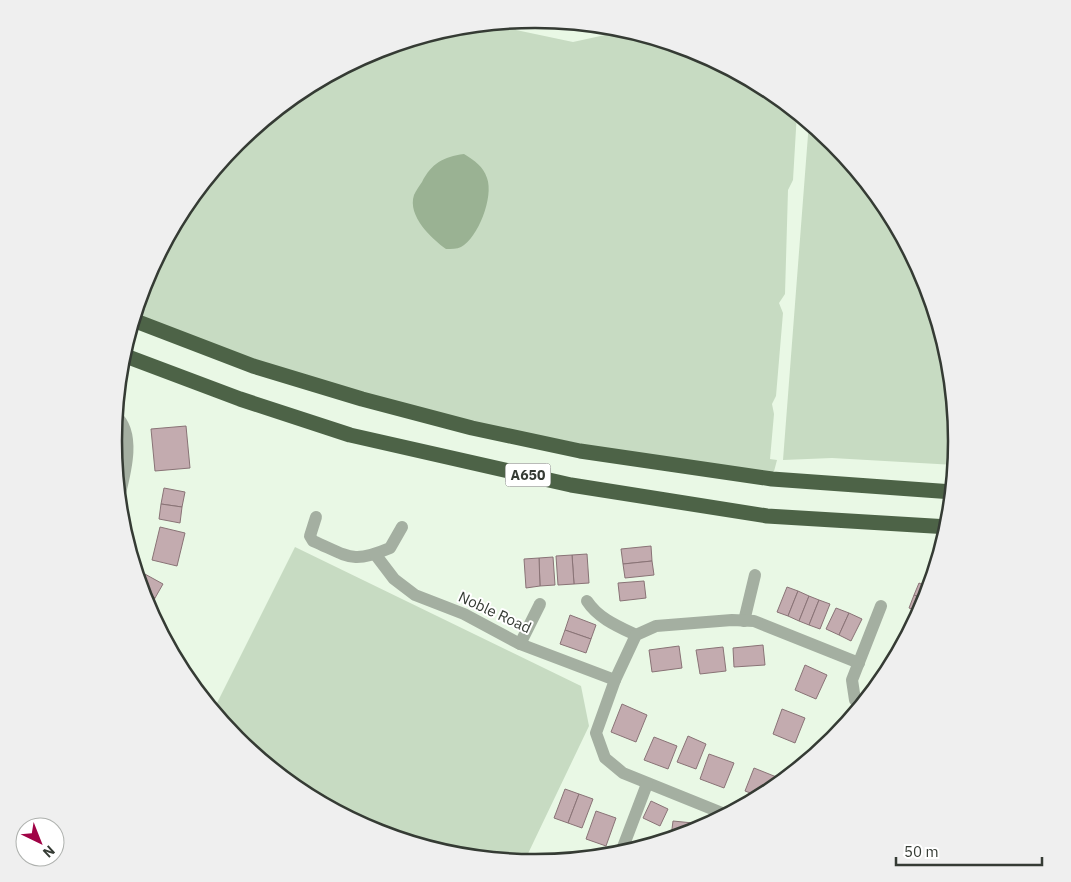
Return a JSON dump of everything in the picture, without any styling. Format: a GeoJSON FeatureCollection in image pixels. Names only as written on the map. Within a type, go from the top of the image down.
{"type":"FeatureCollection","features":[{"type":"Feature","properties":{"kind":"highway","name":"A650"},"geometry":{"type":"LineString","coordinates":[[140,323],[253,366],[362,399],[472,428],[580,451],[772,479],[945,491]]}},
{"type":"Feature","properties":{"kind":"highway","name":"A650"},"geometry":{"type":"LineString","coordinates":[[130,358],[240,400],[350,435],[571,485],[767,516],[940,527]]}},
{"type":"Feature","properties":{"kind":"street"},"geometry":{"type":"LineString","coordinates":[[123,422],[127,435],[127,452],[123,472]]}},
{"type":"Feature","properties":{"kind":"street"},"geometry":{"type":"LineString","coordinates":[[316,517],[310,536],[314,541],[351,558],[362,558],[390,548],[402,527]]}},
{"type":"Feature","properties":{"kind":"street","name":"Noble Road"},"geometry":{"type":"LineString","coordinates":[[375,554],[394,579],[415,595],[464,614],[520,644],[615,680]]}},
{"type":"Feature","properties":{"kind":"street"},"geometry":{"type":"LineString","coordinates":[[744,621],[755,575]]}},
{"type":"Feature","properties":{"kind":"street"},"geometry":{"type":"LineString","coordinates":[[587,600],[594,611],[616,626],[636,634],[656,626],[754,621],[859,663]]}},
{"type":"Feature","properties":{"kind":"street"},"geometry":{"type":"LineString","coordinates":[[520,644],[540,604]]}},
{"type":"Feature","properties":{"kind":"street"},"geometry":{"type":"LineString","coordinates":[[857,701],[852,690],[852,680],[881,606]]}},
{"type":"Feature","properties":{"kind":"street"},"geometry":{"type":"LineString","coordinates":[[636,634],[615,680],[596,734],[605,758],[623,773],[719,812]]}},
{"type":"Feature","properties":{"kind":"street"},"geometry":{"type":"LineString","coordinates":[[624,845],[647,784]]}},
{"type":"Feature","properties":{"kind":"shaded area"},"geometry":{"type":"Polygon","coordinates":[[[516,28],[516,30],[573,42],[609,34],[668,49],[718,70],[742,83],[765,97],[796,121],[793,180],[788,190],[785,294],[779,303],[783,313],[776,396],[772,404],[774,414],[770,459],[777,460],[772,479],[687,466],[362,399],[140,322],[153,283],[177,234],[207,189],[263,130],[306,97],[353,70],[403,49],[455,35],[516,28]]]}},
{"type":"Feature","properties":{"kind":"shaded area"},"geometry":{"type":"Polygon","coordinates":[[[808,130],[864,189],[894,234],[918,283],[935,334],[941,360],[948,414],[948,465],[832,458],[783,460],[808,130]]]}},
{"type":"Feature","properties":{"kind":"shaded area"},"geometry":{"type":"Polygon","coordinates":[[[464,154],[483,170],[489,186],[488,196],[483,216],[473,235],[461,247],[446,249],[428,233],[417,219],[413,203],[414,195],[434,166],[444,159],[464,154]]]}},
{"type":"Feature","properties":{"kind":"shaded area"},"geometry":{"type":"Polygon","coordinates":[[[295,547],[581,686],[589,726],[528,854],[508,854],[455,847],[428,840],[403,833],[353,812],[306,785],[284,769],[243,733],[216,704],[295,547]]]}},
{"type":"Feature","properties":{"kind":"building"},"geometry":{"type":"Polygon","coordinates":[[[186,426],[190,468],[155,471],[151,429],[186,426]]]}},
{"type":"Feature","properties":{"kind":"building"},"geometry":{"type":"Polygon","coordinates":[[[164,488],[185,492],[182,507],[161,504],[164,488]]]}},
{"type":"Feature","properties":{"kind":"building"},"geometry":{"type":"Polygon","coordinates":[[[161,504],[182,507],[180,523],[159,519],[161,504]]]}},
{"type":"Feature","properties":{"kind":"building"},"geometry":{"type":"Polygon","coordinates":[[[160,527],[185,533],[177,566],[152,560],[160,527]]]}},
{"type":"Feature","properties":{"kind":"building"},"geometry":{"type":"Polygon","coordinates":[[[651,546],[652,561],[623,564],[621,549],[651,546]]]}},
{"type":"Feature","properties":{"kind":"building"},"geometry":{"type":"Polygon","coordinates":[[[587,554],[589,583],[574,584],[572,555],[587,554]]]}},
{"type":"Feature","properties":{"kind":"building"},"geometry":{"type":"Polygon","coordinates":[[[572,555],[574,584],[558,585],[556,556],[572,555]]]}},
{"type":"Feature","properties":{"kind":"building"},"geometry":{"type":"Polygon","coordinates":[[[553,557],[555,585],[540,586],[539,558],[553,557]]]}},
{"type":"Feature","properties":{"kind":"building"},"geometry":{"type":"Polygon","coordinates":[[[539,558],[540,586],[526,588],[524,559],[539,558]]]}},
{"type":"Feature","properties":{"kind":"building"},"geometry":{"type":"Polygon","coordinates":[[[652,561],[654,575],[625,578],[623,564],[652,561]]]}},
{"type":"Feature","properties":{"kind":"building"},"geometry":{"type":"Polygon","coordinates":[[[144,573],[163,584],[155,598],[152,596],[144,573]]]}},
{"type":"Feature","properties":{"kind":"building"},"geometry":{"type":"Polygon","coordinates":[[[644,581],[646,598],[620,601],[618,583],[644,581]]]}},
{"type":"Feature","properties":{"kind":"building"},"geometry":{"type":"Polygon","coordinates":[[[919,583],[923,585],[919,597],[914,595],[919,583]]]}},
{"type":"Feature","properties":{"kind":"building"},"geometry":{"type":"Polygon","coordinates":[[[787,587],[798,591],[788,616],[777,612],[787,587]]]}},
{"type":"Feature","properties":{"kind":"building"},"geometry":{"type":"Polygon","coordinates":[[[798,591],[809,596],[799,621],[788,616],[798,591]]]}},
{"type":"Feature","properties":{"kind":"building"},"geometry":{"type":"Polygon","coordinates":[[[914,595],[919,597],[913,609],[909,608],[914,595]]]}},
{"type":"Feature","properties":{"kind":"building"},"geometry":{"type":"Polygon","coordinates":[[[809,596],[819,600],[809,625],[799,621],[809,596]]]}},
{"type":"Feature","properties":{"kind":"building"},"geometry":{"type":"Polygon","coordinates":[[[819,600],[830,604],[820,629],[809,625],[819,600]]]}},
{"type":"Feature","properties":{"kind":"building"},"geometry":{"type":"Polygon","coordinates":[[[836,608],[849,613],[839,635],[826,629],[836,608]]]}},
{"type":"Feature","properties":{"kind":"building"},"geometry":{"type":"Polygon","coordinates":[[[849,613],[862,619],[851,641],[839,635],[849,613]]]}},
{"type":"Feature","properties":{"kind":"building"},"geometry":{"type":"Polygon","coordinates":[[[570,615],[596,625],[591,639],[565,630],[570,615]]]}},
{"type":"Feature","properties":{"kind":"building"},"geometry":{"type":"Polygon","coordinates":[[[565,630],[591,639],[586,653],[560,644],[565,630]]]}},
{"type":"Feature","properties":{"kind":"building"},"geometry":{"type":"Polygon","coordinates":[[[763,645],[765,665],[734,667],[733,648],[763,645]]]}},
{"type":"Feature","properties":{"kind":"building"},"geometry":{"type":"Polygon","coordinates":[[[679,646],[682,668],[652,672],[649,650],[679,646]]]}},
{"type":"Feature","properties":{"kind":"building"},"geometry":{"type":"Polygon","coordinates":[[[723,647],[726,671],[700,674],[696,650],[723,647]]]}},
{"type":"Feature","properties":{"kind":"building"},"geometry":{"type":"Polygon","coordinates":[[[805,665],[827,675],[816,699],[795,690],[805,665]]]}},
{"type":"Feature","properties":{"kind":"building"},"geometry":{"type":"Polygon","coordinates":[[[622,704],[647,715],[636,742],[611,732],[622,704]]]}},
{"type":"Feature","properties":{"kind":"building"},"geometry":{"type":"Polygon","coordinates":[[[782,709],[805,718],[795,743],[773,734],[782,709]]]}},
{"type":"Feature","properties":{"kind":"building"},"geometry":{"type":"Polygon","coordinates":[[[688,736],[706,744],[696,769],[677,762],[688,736]]]}},
{"type":"Feature","properties":{"kind":"building"},"geometry":{"type":"Polygon","coordinates":[[[654,737],[677,746],[668,769],[644,760],[654,737]]]}},
{"type":"Feature","properties":{"kind":"building"},"geometry":{"type":"Polygon","coordinates":[[[709,754],[734,763],[724,788],[700,779],[709,754]]]}},
{"type":"Feature","properties":{"kind":"building"},"geometry":{"type":"Polygon","coordinates":[[[754,768],[776,777],[751,793],[745,791],[754,768]]]}},
{"type":"Feature","properties":{"kind":"building"},"geometry":{"type":"Polygon","coordinates":[[[565,789],[579,794],[568,823],[554,818],[565,789]]]}},
{"type":"Feature","properties":{"kind":"building"},"geometry":{"type":"Polygon","coordinates":[[[579,794],[593,799],[582,828],[568,823],[579,794]]]}},
{"type":"Feature","properties":{"kind":"building"},"geometry":{"type":"Polygon","coordinates":[[[651,801],[668,809],[660,826],[643,818],[651,801]]]}},
{"type":"Feature","properties":{"kind":"building"},"geometry":{"type":"Polygon","coordinates":[[[596,811],[616,818],[606,846],[586,839],[596,811]]]}},
{"type":"Feature","properties":{"kind":"building"},"geometry":{"type":"Polygon","coordinates":[[[673,821],[694,823],[672,832],[673,821]]]}}]}
